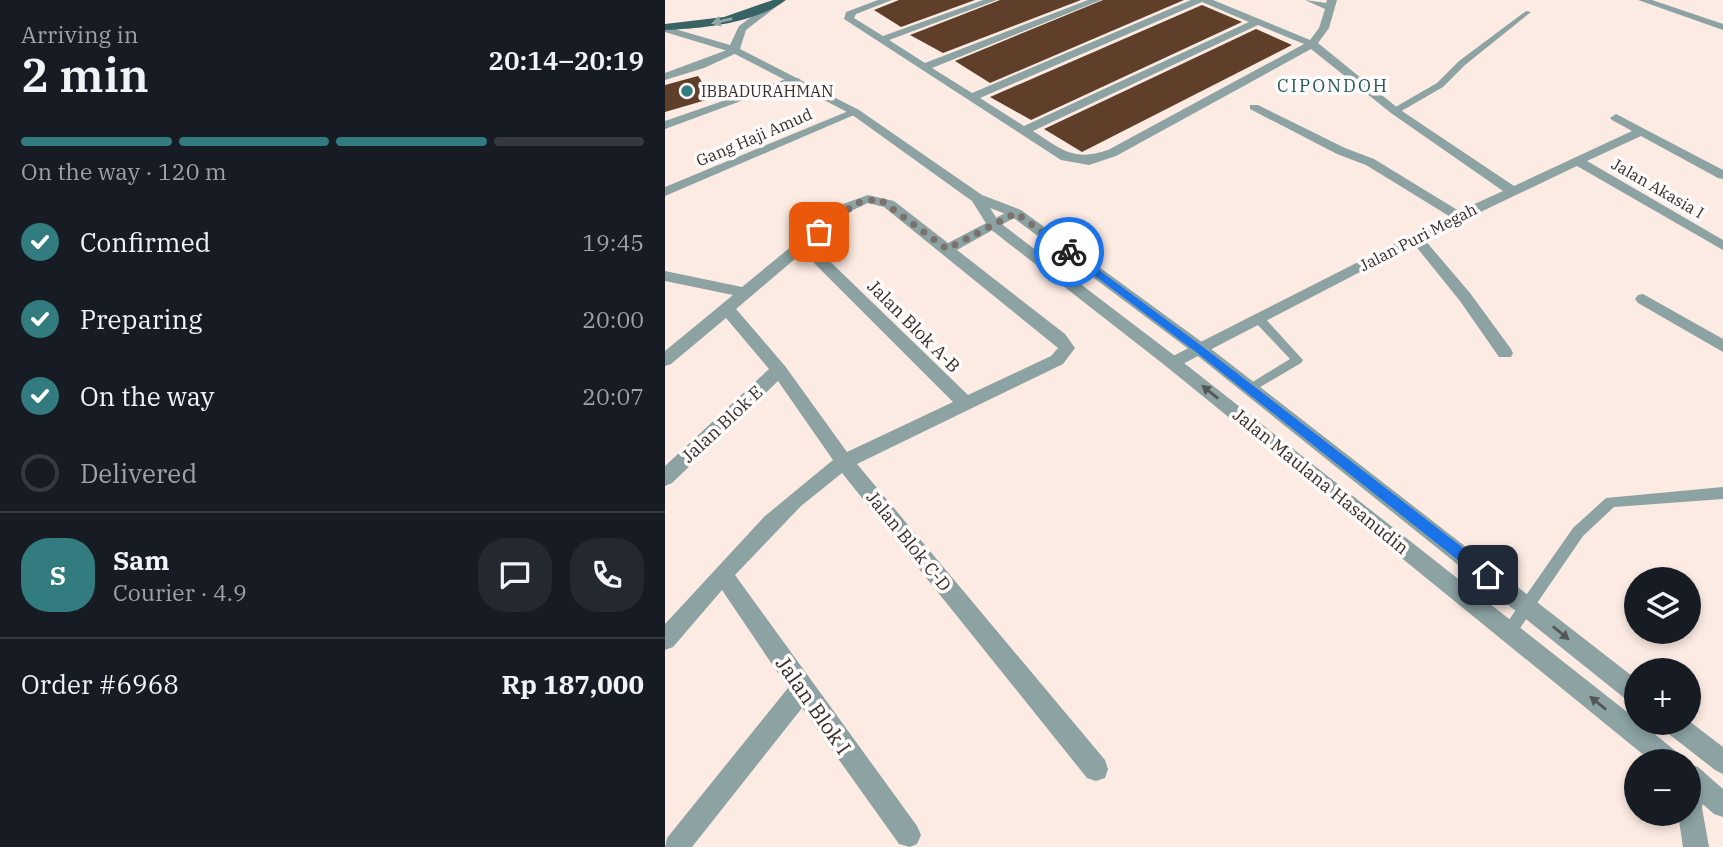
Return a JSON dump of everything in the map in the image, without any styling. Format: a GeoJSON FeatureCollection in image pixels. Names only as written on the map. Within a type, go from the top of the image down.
{"type":"FeatureCollection","features":[{"type":"Feature","properties":{"kind":"main road"},"geometry":{"type":"LineString","coordinates":[[665,28],[717,22],[745,15],[778,1]]}},
{"type":"Feature","properties":{"kind":"street"},"geometry":{"type":"LineString","coordinates":[[887,0],[848,16],[881,40],[1065,157],[1089,161],[1103,157],[1312,44],[1324,28],[1332,4],[1310,0]]}},
{"type":"Feature","properties":{"kind":"street"},"geometry":{"type":"LineString","coordinates":[[881,40],[992,0]]}},
{"type":"Feature","properties":{"kind":"street"},"geometry":{"type":"LineString","coordinates":[[924,67],[1096,0]]}},
{"type":"Feature","properties":{"kind":"street"},"geometry":{"type":"LineString","coordinates":[[972,97],[1199,0]]}},
{"type":"Feature","properties":{"kind":"street"},"geometry":{"type":"LineString","coordinates":[[1205,0],[1312,44],[1395,111],[1511,190]]}},
{"type":"Feature","properties":{"kind":"street"},"geometry":{"type":"LineString","coordinates":[[1643,0],[1723,27]]}},
{"type":"Feature","properties":{"kind":"street"},"geometry":{"type":"LineString","coordinates":[[665,77],[735,50],[734,42],[741,30],[778,1]]}},
{"type":"Feature","properties":{"kind":"street"},"geometry":{"type":"LineString","coordinates":[[1023,131],[1257,22]]}},
{"type":"Feature","properties":{"kind":"street","name":"Jalan Maulana Hasanudin"},"geometry":{"type":"LineString","coordinates":[[665,28],[735,50],[796,79],[977,198],[1016,213],[1256,385],[1342,461],[1624,683]]}},
{"type":"Feature","properties":{"kind":"street"},"geometry":{"type":"LineString","coordinates":[[665,125],[796,79]]}},
{"type":"Feature","properties":{"kind":"street"},"geometry":{"type":"LineString","coordinates":[[1254,107],[1341,151],[1370,162],[1458,216]]}},
{"type":"Feature","properties":{"kind":"street","name":"Gang Haji Amud"},"geometry":{"type":"LineString","coordinates":[[665,192],[850,114]]}},
{"type":"Feature","properties":{"kind":"street"},"geometry":{"type":"LineString","coordinates":[[1616,118],[1723,175]]}},
{"type":"Feature","properties":{"kind":"street","name":"Jalan Puri Megah"},"geometry":{"type":"LineString","coordinates":[[1173,363],[1458,216],[1641,131]]}},
{"type":"Feature","properties":{"kind":"street"},"geometry":{"type":"LineString","coordinates":[[1707,166],[1723,156]]}},
{"type":"Feature","properties":{"kind":"street","name":"Jalan Akasia I"},"geometry":{"type":"LineString","coordinates":[[1576,160],[1723,246]]}},
{"type":"Feature","properties":{"kind":"street"},"geometry":{"type":"LineString","coordinates":[[665,360],[848,208],[871,198],[889,204],[1067,348],[1057,360],[844,462],[819,479],[723,574],[665,640]]}},
{"type":"Feature","properties":{"kind":"street","name":"Jalan Maulana Hasanudin"},"geometry":{"type":"LineString","coordinates":[[977,198],[994,225],[1173,363],[1655,749]]}},
{"type":"Feature","properties":{"kind":"street"},"geometry":{"type":"LineString","coordinates":[[947,249],[1016,213]]}},
{"type":"Feature","properties":{"kind":"street"},"geometry":{"type":"LineString","coordinates":[[1416,238],[1465,297],[1506,353]]}},
{"type":"Feature","properties":{"kind":"street","name":"Jalan Blok A-B"},"geometry":{"type":"LineString","coordinates":[[805,245],[966,404]]}},
{"type":"Feature","properties":{"kind":"street"},"geometry":{"type":"LineString","coordinates":[[665,276],[746,293]]}},
{"type":"Feature","properties":{"kind":"street"},"geometry":{"type":"LineString","coordinates":[[1643,299],[1723,346]]}},
{"type":"Feature","properties":{"kind":"street","name":"Jalan Blok C-D"},"geometry":{"type":"LineString","coordinates":[[727,309],[779,370],[844,462],[1096,769]]}},
{"type":"Feature","properties":{"kind":"street","name":"Jalan Blok E"},"geometry":{"type":"LineString","coordinates":[[665,478],[779,370]]}},
{"type":"Feature","properties":{"kind":"street"},"geometry":{"type":"LineString","coordinates":[[1320,481],[1342,461]]}},
{"type":"Feature","properties":{"kind":"street","name":"Jalan Blok I"},"geometry":{"type":"LineString","coordinates":[[723,574],[908,835]]}},
{"type":"Feature","properties":{"kind":"street"},"geometry":{"type":"LineString","coordinates":[[676,847],[802,689]]}},
{"type":"Feature","properties":{"kind":"street"},"geometry":{"type":"LineString","coordinates":[[1688,735],[1723,762]]}},
{"type":"Feature","properties":{"kind":"street"},"geometry":{"type":"LineString","coordinates":[[1701,786],[1723,805]]}},
{"type":"Feature","properties":{"kind":"street"},"geometry":{"type":"LineString","coordinates":[[1693,826],[1696,847]]}},
{"type":"Feature","properties":{"kind":"lane"},"geometry":{"type":"LineString","coordinates":[[1395,111],[1440,85],[1462,63],[1528,12]]}},
{"type":"Feature","properties":{"kind":"lane"},"geometry":{"type":"LineString","coordinates":[[1252,322],[1297,360],[1256,385]]}},
{"type":"Feature","properties":{"kind":"lane"},"geometry":{"type":"LineString","coordinates":[[1509,632],[1569,545],[1591,518],[1611,502],[1723,493]]}},
{"type":"Feature","properties":{"kind":"building"},"geometry":{"type":"Polygon","coordinates":[[[899,0],[975,0],[901,27],[874,10],[899,0]]]}},
{"type":"Feature","properties":{"kind":"building"},"geometry":{"type":"Polygon","coordinates":[[[1000,0],[1081,0],[943,53],[910,35],[1000,0]]]}},
{"type":"Feature","properties":{"kind":"building"},"geometry":{"type":"Polygon","coordinates":[[[1103,0],[1184,0],[990,83],[955,61],[1103,0]]]}},
{"type":"Feature","properties":{"kind":"building"},"geometry":{"type":"Polygon","coordinates":[[[1202,5],[1242,22],[1031,120],[990,97],[1202,5]]]}},
{"type":"Feature","properties":{"kind":"building"},"geometry":{"type":"Polygon","coordinates":[[[1256,29],[1292,45],[1082,152],[1044,129],[1256,29]]]}},
{"type":"Feature","properties":{"kind":"building","name":"IBBADURAHMAN"},"geometry":{"type":"Polygon","coordinates":[[[698,76],[713,98],[665,112],[665,85],[698,76]]]}},
{"type":"Feature","properties":{"kind":"way so far"},"geometry":{"type":"LineString","coordinates":[[819,232],[848,208],[871,198],[885,201],[947,249],[1016,213],[1069,252]]}},
{"type":"Feature","properties":{"kind":"place","name":"IBBADURAHMAN"},"geometry":{"type":"Point","coordinates":[687,91]}},
{"type":"Feature","properties":{"kind":"district","name":"CIPONDOH"},"geometry":{"type":"Point","coordinates":[1333,85]}},
{"type":"Feature","properties":{"kind":"route"},"geometry":{"type":"LineString","coordinates":[[1069,252],[1200,349],[1488,575]]}}]}
